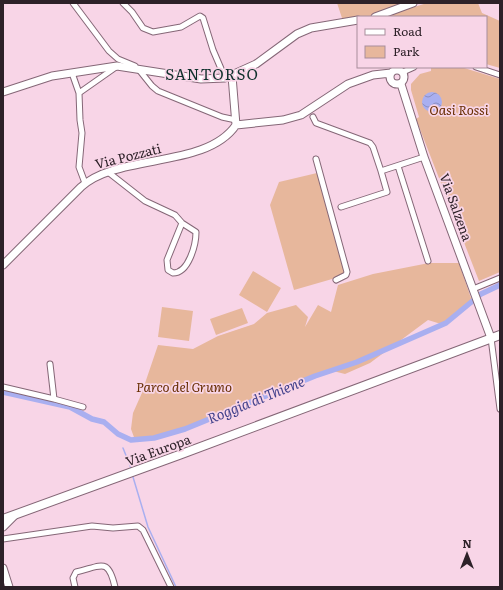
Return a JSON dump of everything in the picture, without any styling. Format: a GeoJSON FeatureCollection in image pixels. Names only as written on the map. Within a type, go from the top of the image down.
{"type":"FeatureCollection","features":[{"type":"Feature","properties":{"kind":"main road","name":"Via Europa"},"geometry":{"type":"LineString","coordinates":[[3,519],[500,335]]}},
{"type":"Feature","properties":{"kind":"street"},"geometry":{"type":"LineString","coordinates":[[73,3],[109,51],[126,63],[153,72]]}},
{"type":"Feature","properties":{"kind":"street"},"geometry":{"type":"LineString","coordinates":[[123,3],[132,12],[143,28],[153,32],[181,27],[200,16],[203,18],[213,50],[228,77],[236,123]]}},
{"type":"Feature","properties":{"kind":"street"},"geometry":{"type":"LineString","coordinates":[[378,16],[413,3]]}},
{"type":"Feature","properties":{"kind":"street"},"geometry":{"type":"LineString","coordinates":[[3,92],[52,76],[116,66],[140,71],[200,79],[228,77],[256,64],[297,34],[311,28],[357,20]]}},
{"type":"Feature","properties":{"kind":"street"},"geometry":{"type":"LineString","coordinates":[[79,93],[116,66]]}},
{"type":"Feature","properties":{"kind":"street"},"geometry":{"type":"LineString","coordinates":[[403,72],[412,68]]}},
{"type":"Feature","properties":{"kind":"street"},"geometry":{"type":"LineString","coordinates":[[479,68],[500,75]]}},
{"type":"Feature","properties":{"kind":"street"},"geometry":{"type":"LineString","coordinates":[[140,71],[158,91],[236,123],[283,120],[301,115],[348,84],[370,76],[391,73],[397,69],[403,72],[405,78],[401,84],[396,84],[391,81],[370,76]]}},
{"type":"Feature","properties":{"kind":"street"},"geometry":{"type":"LineString","coordinates":[[72,73],[79,93],[79,112],[82,133],[79,167],[85,183]]}},
{"type":"Feature","properties":{"kind":"street"},"geometry":{"type":"LineString","coordinates":[[391,73],[391,81]]}},
{"type":"Feature","properties":{"kind":"street","name":"Via Salzena"},"geometry":{"type":"LineString","coordinates":[[401,84],[424,157],[491,338]]}},
{"type":"Feature","properties":{"kind":"street"},"geometry":{"type":"LineString","coordinates":[[313,117],[316,123],[370,144],[373,147],[381,171],[387,192],[341,207]]}},
{"type":"Feature","properties":{"kind":"street","name":"Via Pozzati"},"geometry":{"type":"LineString","coordinates":[[3,265],[92,177],[195,151],[221,140],[230,134],[236,123]]}},
{"type":"Feature","properties":{"kind":"street"},"geometry":{"type":"LineString","coordinates":[[381,171],[424,157]]}},
{"type":"Feature","properties":{"kind":"street"},"geometry":{"type":"LineString","coordinates":[[316,159],[347,272],[346,275],[336,280]]}},
{"type":"Feature","properties":{"kind":"street"},"geometry":{"type":"LineString","coordinates":[[398,166],[428,261]]}},
{"type":"Feature","properties":{"kind":"street"},"geometry":{"type":"LineString","coordinates":[[108,172],[145,201],[175,215],[182,223],[193,228],[196,232],[196,239],[192,252],[185,266],[179,272],[173,273],[168,270],[167,260],[182,223]]}},
{"type":"Feature","properties":{"kind":"street"},"geometry":{"type":"LineString","coordinates":[[474,291],[500,278]]}},
{"type":"Feature","properties":{"kind":"street"},"geometry":{"type":"LineString","coordinates":[[491,338],[500,408]]}},
{"type":"Feature","properties":{"kind":"street"},"geometry":{"type":"LineString","coordinates":[[50,364],[54,399]]}},
{"type":"Feature","properties":{"kind":"street"},"geometry":{"type":"LineString","coordinates":[[3,386],[83,407]]}},
{"type":"Feature","properties":{"kind":"street"},"geometry":{"type":"LineString","coordinates":[[3,527],[16,514]]}},
{"type":"Feature","properties":{"kind":"street"},"geometry":{"type":"LineString","coordinates":[[3,540],[92,526],[112,528],[138,526],[143,530],[171,587]]}},
{"type":"Feature","properties":{"kind":"street"},"geometry":{"type":"LineString","coordinates":[[74,587],[73,578],[76,572],[102,566],[109,568],[111,571],[115,587]]}},
{"type":"Feature","properties":{"kind":"street"},"geometry":{"type":"LineString","coordinates":[[3,568],[9,587]]}},
{"type":"Feature","properties":{"kind":"green space"},"geometry":{"type":"Polygon","coordinates":[[[337,3],[413,3],[378,16],[357,16],[343,21],[337,3]]]}},
{"type":"Feature","properties":{"kind":"green space"},"geometry":{"type":"Polygon","coordinates":[[[427,3],[478,3],[482,13],[500,21],[500,68],[487,64],[487,16],[385,16],[427,3]]]}},
{"type":"Feature","properties":{"kind":"green space","name":"Oasi Rossi"},"geometry":{"type":"Polygon","coordinates":[[[431,68],[464,68],[500,79],[500,272],[479,281],[416,119],[419,117],[411,90],[411,84],[420,74],[431,71],[431,68]]]}},
{"type":"Feature","properties":{"kind":"green space"},"geometry":{"type":"Polygon","coordinates":[[[317,173],[346,275],[294,290],[270,205],[279,182],[317,173]]]}},
{"type":"Feature","properties":{"kind":"green space","name":"Parco del Grumo"},"geometry":{"type":"Polygon","coordinates":[[[429,263],[459,263],[473,304],[456,313],[441,324],[428,320],[370,363],[345,374],[329,370],[247,401],[244,406],[209,417],[197,424],[164,434],[135,440],[131,429],[133,413],[141,395],[158,345],[193,349],[218,336],[254,324],[267,313],[296,305],[308,317],[305,327],[318,305],[331,312],[338,285],[373,274],[429,263]]]}},
{"type":"Feature","properties":{"kind":"green space"},"geometry":{"type":"Polygon","coordinates":[[[253,271],[281,288],[267,312],[239,295],[253,271]]]}},
{"type":"Feature","properties":{"kind":"green space"},"geometry":{"type":"Polygon","coordinates":[[[162,307],[193,311],[189,341],[158,337],[162,307]]]}},
{"type":"Feature","properties":{"kind":"green space"},"geometry":{"type":"Polygon","coordinates":[[[242,308],[248,323],[216,335],[210,319],[242,308]]]}},
{"type":"Feature","properties":{"kind":"water"},"geometry":{"type":"Polygon","coordinates":[[[432,92],[439,95],[442,102],[439,109],[432,112],[425,109],[422,102],[425,95],[432,92]]]}},
{"type":"Feature","properties":{"kind":"waterway","name":"Roggia di Thiene"},"geometry":{"type":"LineString","coordinates":[[3,392],[70,407],[92,419],[104,422],[118,434],[131,440],[154,438],[185,429],[315,376],[357,362],[446,323],[481,294],[500,285]]}},
{"type":"Feature","properties":{"kind":"waterway"},"geometry":{"type":"LineString","coordinates":[[123,448],[131,468]]}},
{"type":"Feature","properties":{"kind":"waterway"},"geometry":{"type":"LineString","coordinates":[[133,477],[148,527],[176,587]]}},
{"type":"Feature","properties":{"kind":"district","name":"SANTORSO"},"geometry":{"type":"Point","coordinates":[212,75]}}]}
